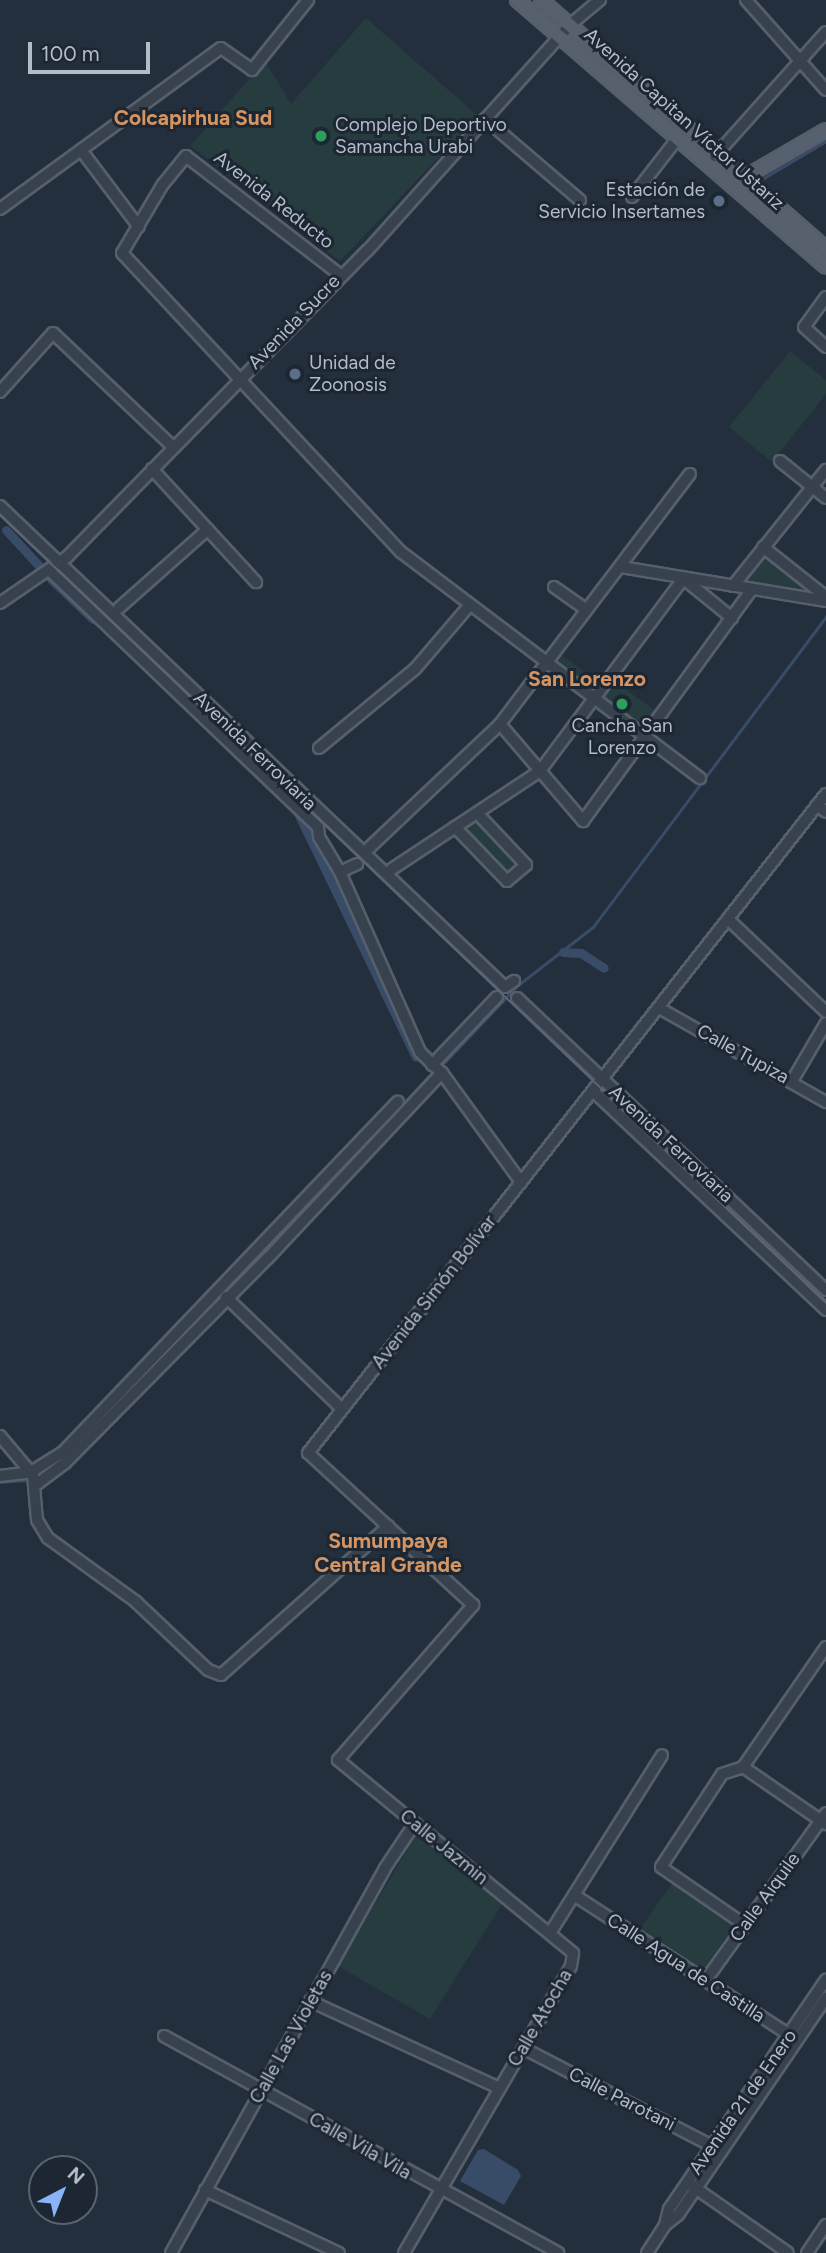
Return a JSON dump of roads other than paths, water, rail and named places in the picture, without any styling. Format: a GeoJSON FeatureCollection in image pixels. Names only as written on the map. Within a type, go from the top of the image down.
{"type":"FeatureCollection","features":[{"type":"Feature","properties":{"kind":"main road","name":"Avenida Capitan Víctor Ustariz"},"geometry":{"type":"LineString","coordinates":[[517,0],[561,35],[730,188],[826,267]]}},
{"type":"Feature","properties":{"kind":"main road","name":"Avenida Capitan Víctor Ustariz"},"geometry":{"type":"LineString","coordinates":[[541,0],[571,24],[715,156],[826,249]]}},
{"type":"Feature","properties":{"kind":"main road"},"geometry":{"type":"LineString","coordinates":[[730,188],[741,178],[826,130]]}},
{"type":"Feature","properties":{"kind":"street"},"geometry":{"type":"LineString","coordinates":[[0,209],[221,48],[251,70],[308,0]]}},
{"type":"Feature","properties":{"kind":"street","name":"Avenida Sucre"},"geometry":{"type":"LineString","coordinates":[[0,603],[60,564],[240,380],[339,274],[368,250],[571,24],[600,0]]}},
{"type":"Feature","properties":{"kind":"street"},"geometry":{"type":"LineString","coordinates":[[746,0],[826,90]]}},
{"type":"Feature","properties":{"kind":"street"},"geometry":{"type":"LineString","coordinates":[[715,156],[826,32]]}},
{"type":"Feature","properties":{"kind":"street"},"geometry":{"type":"LineString","coordinates":[[485,119],[580,200]]}},
{"type":"Feature","properties":{"kind":"street"},"geometry":{"type":"LineString","coordinates":[[632,197],[677,139]]}},
{"type":"Feature","properties":{"kind":"street"},"geometry":{"type":"LineString","coordinates":[[81,150],[139,227],[122,253],[401,552],[468,607],[592,701],[700,778]]}},
{"type":"Feature","properties":{"kind":"street","name":"Avenida Reducto"},"geometry":{"type":"LineString","coordinates":[[139,227],[163,184],[186,156],[339,274]]}},
{"type":"Feature","properties":{"kind":"street"},"geometry":{"type":"LineString","coordinates":[[826,297],[804,327],[826,348]]}},
{"type":"Feature","properties":{"kind":"street"},"geometry":{"type":"LineString","coordinates":[[0,392],[53,334],[173,447]]}},
{"type":"Feature","properties":{"kind":"street"},"geometry":{"type":"LineString","coordinates":[[780,461],[826,498]]}},
{"type":"Feature","properties":{"kind":"street"},"geometry":{"type":"LineString","coordinates":[[152,469],[256,582]]}},
{"type":"Feature","properties":{"kind":"street"},"geometry":{"type":"LineString","coordinates":[[733,586],[826,470]]}},
{"type":"Feature","properties":{"kind":"street"},"geometry":{"type":"LineString","coordinates":[[369,848],[500,724],[690,474]]}},
{"type":"Feature","properties":{"kind":"street","name":"Avenida Ferroviaria"},"geometry":{"type":"LineString","coordinates":[[0,506],[505,987],[514,981]]}},
{"type":"Feature","properties":{"kind":"street"},"geometry":{"type":"LineString","coordinates":[[119,608],[207,530]]}},
{"type":"Feature","properties":{"kind":"street"},"geometry":{"type":"LineString","coordinates":[[764,547],[826,599]]}},
{"type":"Feature","properties":{"kind":"street"},"geometry":{"type":"LineString","coordinates":[[621,567],[826,599]]}},
{"type":"Feature","properties":{"kind":"street","name":"Avenida Ferroviaria"},"geometry":{"type":"LineString","coordinates":[[51,572],[307,812],[340,872],[420,1052],[442,1073],[521,1182]]}},
{"type":"Feature","properties":{"kind":"street"},"geometry":{"type":"LineString","coordinates":[[684,578],[732,618]]}},
{"type":"Feature","properties":{"kind":"street"},"geometry":{"type":"LineString","coordinates":[[392,869],[540,771],[684,578]]}},
{"type":"Feature","properties":{"kind":"street"},"geometry":{"type":"LineString","coordinates":[[554,587],[585,609]]}},
{"type":"Feature","properties":{"kind":"street"},"geometry":{"type":"LineString","coordinates":[[500,724],[583,821],[752,589]]}},
{"type":"Feature","properties":{"kind":"street"},"geometry":{"type":"LineString","coordinates":[[319,748],[415,669],[468,607]]}},
{"type":"Feature","properties":{"kind":"street","name":"Avenida Simón Bolívar"},"geometry":{"type":"LineString","coordinates":[[338,1760],[472,1605],[308,1454],[728,919],[822,809],[826,794]]}},
{"type":"Feature","properties":{"kind":"street"},"geometry":{"type":"LineString","coordinates":[[455,827],[507,881],[526,865],[477,813]]}},
{"type":"Feature","properties":{"kind":"street"},"geometry":{"type":"LineString","coordinates":[[340,872],[358,864]]}},
{"type":"Feature","properties":{"kind":"street"},"geometry":{"type":"LineString","coordinates":[[728,919],[826,1012]]}},
{"type":"Feature","properties":{"kind":"street"},"geometry":{"type":"LineString","coordinates":[[432,1065],[496,997]]}},
{"type":"Feature","properties":{"kind":"street","name":"Avenida Ferroviaria"},"geometry":{"type":"LineString","coordinates":[[517,998],[826,1290]]}},
{"type":"Feature","properties":{"kind":"street","name":"Calle Tupiza"},"geometry":{"type":"LineString","coordinates":[[659,1007],[826,1102]]}},
{"type":"Feature","properties":{"kind":"street"},"geometry":{"type":"LineString","coordinates":[[792,1081],[826,1023]]}},
{"type":"Feature","properties":{"kind":"street"},"geometry":{"type":"LineString","coordinates":[[0,1476],[34,1478],[65,1463],[442,1073]]}},
{"type":"Feature","properties":{"kind":"street","name":"Avenida Ferroviaria"},"geometry":{"type":"LineString","coordinates":[[593,1091],[826,1310]]}},
{"type":"Feature","properties":{"kind":"street"},"geometry":{"type":"LineString","coordinates":[[34,1478],[62,1453],[398,1102]]}},
{"type":"Feature","properties":{"kind":"street"},"geometry":{"type":"LineString","coordinates":[[226,1297],[342,1409]]}},
{"type":"Feature","properties":{"kind":"street"},"geometry":{"type":"LineString","coordinates":[[0,1436],[34,1478],[37,1520],[48,1538],[135,1601],[208,1671],[221,1675],[388,1526]]}},
{"type":"Feature","properties":{"kind":"street"},"geometry":{"type":"LineString","coordinates":[[745,1925],[661,1867],[722,1774],[743,1767],[826,1647]]}},
{"type":"Feature","properties":{"kind":"street"},"geometry":{"type":"LineString","coordinates":[[550,1933],[663,1755]]}},
{"type":"Feature","properties":{"kind":"street","name":"Calle Jazmin"},"geometry":{"type":"LineString","coordinates":[[338,1760],[550,1933]]}},
{"type":"Feature","properties":{"kind":"street"},"geometry":{"type":"LineString","coordinates":[[743,1767],[824,1819]]}},
{"type":"Feature","properties":{"kind":"street","name":"Calle Aiquile"},"geometry":{"type":"LineString","coordinates":[[705,1981],[824,1819]]}},
{"type":"Feature","properties":{"kind":"street","name":"Calle Las Violetas"},"geometry":{"type":"LineString","coordinates":[[171,2253],[385,1868],[415,1823]]}},
{"type":"Feature","properties":{"kind":"street","name":"Calle Agua de Castilla"},"geometry":{"type":"LineString","coordinates":[[574,1895],[794,2038]]}},
{"type":"Feature","properties":{"kind":"street","name":"Calle Atocha"},"geometry":{"type":"LineString","coordinates":[[404,2253],[571,1966],[573,1954],[550,1933]]}},
{"type":"Feature","properties":{"kind":"street","name":"Avenida 21 de Enero"},"geometry":{"type":"LineString","coordinates":[[794,2038],[826,1980]]}},
{"type":"Feature","properties":{"kind":"street","name":"Avenida 21 de Enero"},"geometry":{"type":"LineString","coordinates":[[647,2253],[665,2225],[669,2208],[692,2186],[794,2038],[826,1998]]}},
{"type":"Feature","properties":{"kind":"street"},"geometry":{"type":"LineString","coordinates":[[310,2001],[499,2088]]}},
{"type":"Feature","properties":{"kind":"street","name":"Calle Vila Vila"},"geometry":{"type":"LineString","coordinates":[[164,2036],[441,2192],[558,2253]]}},
{"type":"Feature","properties":{"kind":"street","name":"Calle Parotani"},"geometry":{"type":"LineString","coordinates":[[523,2048],[717,2149]]}},
{"type":"Feature","properties":{"kind":"street"},"geometry":{"type":"LineString","coordinates":[[692,2186],[788,2253]]}},
{"type":"Feature","properties":{"kind":"street"},"geometry":{"type":"LineString","coordinates":[[205,2190],[339,2253]]}},
{"type":"Feature","properties":{"kind":"street"},"geometry":{"type":"LineString","coordinates":[[807,2253],[826,2225]]}},
{"type":"Feature","properties":{"kind":"water"},"geometry":{"type":"Polygon","coordinates":[[[484,2149],[518,2170],[521,2176],[504,2205],[460,2181],[478,2150],[484,2149]]]}},
{"type":"Feature","properties":{"kind":"waterway"},"geometry":{"type":"LineString","coordinates":[[757,182],[826,141]]}},
{"type":"Feature","properties":{"kind":"waterway"},"geometry":{"type":"LineString","coordinates":[[6,530],[42,569]]}},
{"type":"Feature","properties":{"kind":"waterway"},"geometry":{"type":"LineString","coordinates":[[51,579],[93,619]]}},
{"type":"Feature","properties":{"kind":"waterway"},"geometry":{"type":"LineString","coordinates":[[442,1065],[518,985],[593,927],[826,617]]}},
{"type":"Feature","properties":{"kind":"waterway"},"geometry":{"type":"LineString","coordinates":[[297,811],[416,1057]]}},
{"type":"Feature","properties":{"kind":"waterway"},"geometry":{"type":"LineString","coordinates":[[563,952],[581,953],[604,968]]}},
{"type":"Feature","properties":{"kind":"waterway"},"geometry":{"type":"LineString","coordinates":[[401,1106],[430,1075]]}},
{"type":"Feature","properties":{"kind":"waterway"},"geometry":{"type":"LineString","coordinates":[[227,1288],[396,1111]]}},
{"type":"Feature","properties":{"kind":"waterway"},"geometry":{"type":"LineString","coordinates":[[0,1482],[30,1480]]}},
{"type":"Feature","properties":{"kind":"tram line"},"geometry":{"type":"LineString","coordinates":[[0,515],[826,1303]]}},
{"type":"Feature","properties":{"kind":"place","name":"Complejo Deportivo Samancha Urabi"},"geometry":{"type":"Point","coordinates":[321,136]}},
{"type":"Feature","properties":{"kind":"place","name":"Estación de Servicio Insertames"},"geometry":{"type":"Point","coordinates":[719,201]}},
{"type":"Feature","properties":{"kind":"place","name":"Unidad de Zoonosis"},"geometry":{"type":"Point","coordinates":[295,374]}},
{"type":"Feature","properties":{"kind":"place","name":"Cancha San Lorenzo"},"geometry":{"type":"Point","coordinates":[622,704]}},
{"type":"Feature","properties":{"kind":"district","name":"Colcapirhua Sud"},"geometry":{"type":"Point","coordinates":[193,118]}},
{"type":"Feature","properties":{"kind":"district","name":"San Lorenzo"},"geometry":{"type":"Point","coordinates":[587,679]}},
{"type":"Feature","properties":{"kind":"district","name":"Sumumpaya Central Grande"},"geometry":{"type":"Point","coordinates":[388,1553]}}]}
